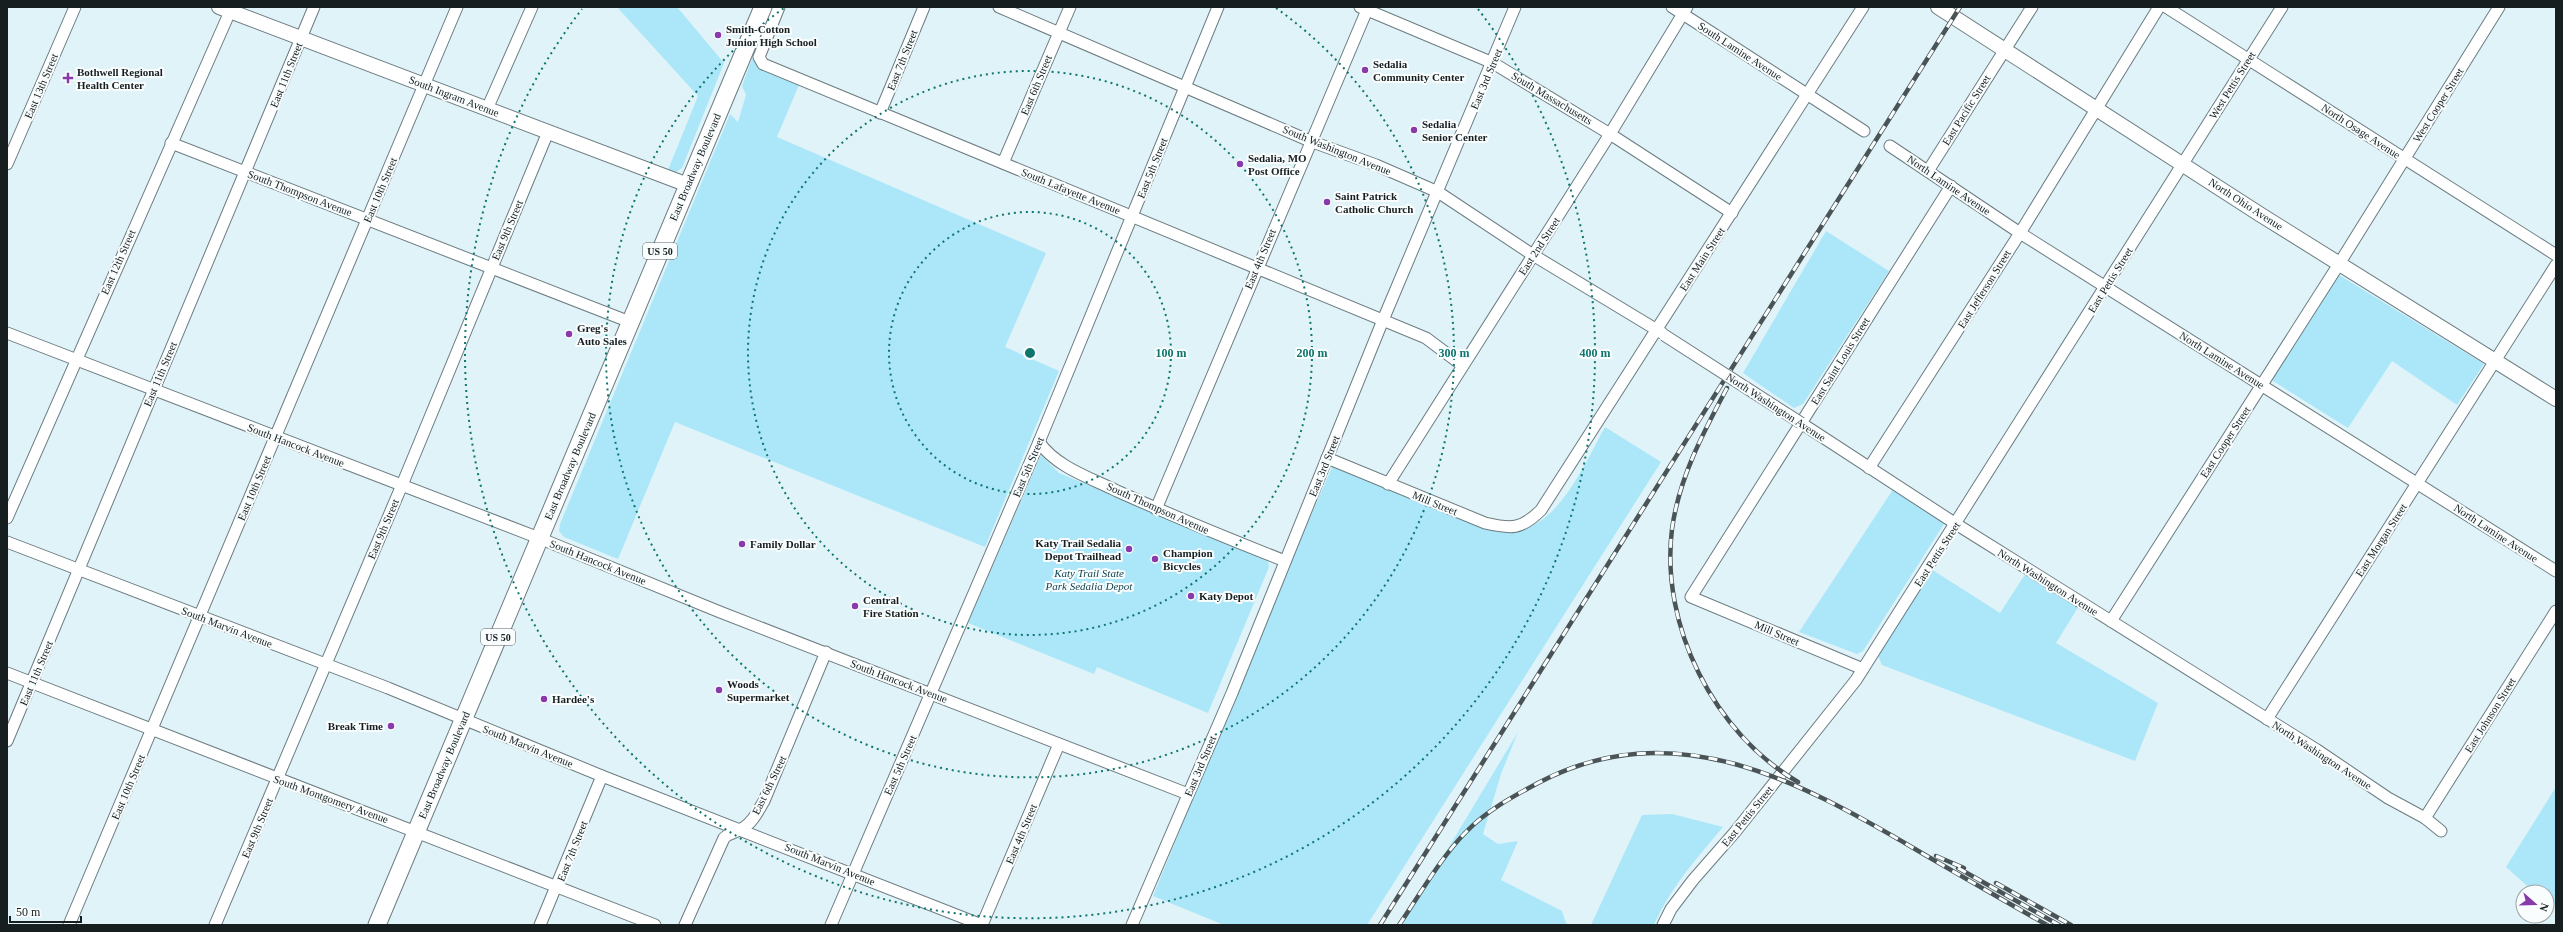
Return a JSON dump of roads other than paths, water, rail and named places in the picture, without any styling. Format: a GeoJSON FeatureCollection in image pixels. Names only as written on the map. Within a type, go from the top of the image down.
{"type":"FeatureCollection","features":[{"type":"Feature","properties":{"kind":"highway","name":"East Broadway Boulevard"},"geometry":{"type":"LineString","coordinates":[[377,925],[763,7]]}},
{"type":"Feature","properties":{"kind":"main road","name":"North Ohio Avenue"},"geometry":{"type":"LineString","coordinates":[[1938,7],[2339,264],[2556,399]]}},
{"type":"Feature","properties":{"kind":"main road","name":"South Ingram Avenue"},"geometry":{"type":"LineString","coordinates":[[227,8],[301,38],[688,185]]}},
{"type":"Feature","properties":{"kind":"street","name":"East 13th Street"},"geometry":{"type":"LineString","coordinates":[[7,164],[75,7]]}},
{"type":"Feature","properties":{"kind":"street","name":"East 11th Street"},"geometry":{"type":"LineString","coordinates":[[7,741],[153,391],[247,172],[314,7]]}},
{"type":"Feature","properties":{"kind":"street","name":"East 10th Street"},"geometry":{"type":"LineString","coordinates":[[69,925],[457,7]]}},
{"type":"Feature","properties":{"kind":"street"},"geometry":{"type":"LineString","coordinates":[[487,109],[532,7]]}},
{"type":"Feature","properties":{"kind":"street","name":"South Lafayette Avenue"},"geometry":{"type":"LineString","coordinates":[[779,7],[758,57],[760,61],[880,114],[1257,267],[1426,338],[1462,365]]}},
{"type":"Feature","properties":{"kind":"street","name":"East 7th Street"},"geometry":{"type":"LineString","coordinates":[[880,114],[924,7]]}},
{"type":"Feature","properties":{"kind":"street","name":"South Washington Avenue"},"geometry":{"type":"LineString","coordinates":[[999,7],[1310,141],[1376,165],[1438,192],[1533,255],[1660,332]]}},
{"type":"Feature","properties":{"kind":"street","name":"East 6th Street"},"geometry":{"type":"LineString","coordinates":[[1003,163],[1070,7]]}},
{"type":"Feature","properties":{"kind":"street","name":"East 5th Street"},"geometry":{"type":"LineString","coordinates":[[831,925],[932,694],[1039,442],[1218,7]]}},
{"type":"Feature","properties":{"kind":"street","name":"East 3rd Street"},"geometry":{"type":"LineString","coordinates":[[1132,925],[1286,561],[1383,320],[1493,63],[1515,7]]}},
{"type":"Feature","properties":{"kind":"street","name":"South Lamine Avenue"},"geometry":{"type":"LineString","coordinates":[[1672,7],[1684,10],[1807,94]]}},
{"type":"Feature","properties":{"kind":"street","name":"East Main Street"},"geometry":{"type":"LineString","coordinates":[[1541,510],[1660,332],[1732,212],[1863,7]]}},
{"type":"Feature","properties":{"kind":"street","name":"East Pacific Street"},"geometry":{"type":"LineString","coordinates":[[1928,171],[2032,7]]}},
{"type":"Feature","properties":{"kind":"street","name":"East Jefferson Street"},"geometry":{"type":"LineString","coordinates":[[1869,468],[2020,233],[2159,7]]}},
{"type":"Feature","properties":{"kind":"street","name":"North Osage Avenue"},"geometry":{"type":"LineString","coordinates":[[2166,7],[2556,255]]}},
{"type":"Feature","properties":{"kind":"street","name":"West Pettis Street"},"geometry":{"type":"LineString","coordinates":[[2183,163],[2282,7]]}},
{"type":"Feature","properties":{"kind":"street","name":"West Cooper Street"},"geometry":{"type":"LineString","coordinates":[[2339,264],[2499,7]]}},
{"type":"Feature","properties":{"kind":"street","name":"East 12th Street"},"geometry":{"type":"LineString","coordinates":[[7,518],[171,143],[227,8]]}},
{"type":"Feature","properties":{"kind":"street","name":"South Massachusetts"},"geometry":{"type":"LineString","coordinates":[[1363,8],[1493,63],[1610,134],[1732,212]]}},
{"type":"Feature","properties":{"kind":"street","name":"East 4th Street"},"geometry":{"type":"LineString","coordinates":[[1156,509],[1310,141],[1363,8]]}},
{"type":"Feature","properties":{"kind":"street","name":"East 2nd Street"},"geometry":{"type":"LineString","coordinates":[[1388,484],[1462,365],[1610,134],[1684,10]]}},
{"type":"Feature","properties":{"kind":"street"},"geometry":{"type":"LineString","coordinates":[[1807,94],[1864,131]]}},
{"type":"Feature","properties":{"kind":"street","name":"East 9th Street"},"geometry":{"type":"LineString","coordinates":[[214,925],[278,779],[402,485],[548,132]]}},
{"type":"Feature","properties":{"kind":"street","name":"South Thompson Avenue"},"geometry":{"type":"LineString","coordinates":[[171,143],[630,322]]}},
{"type":"Feature","properties":{"kind":"street","name":"North Lamine Avenue"},"geometry":{"type":"LineString","coordinates":[[1890,146],[1952,186],[2020,233],[2556,571]]}},
{"type":"Feature","properties":{"kind":"street","name":"East Pettis Street"},"geometry":{"type":"LineString","coordinates":[[1663,925],[1671,909],[1693,880],[1839,704],[1863,669],[2183,163]]}},
{"type":"Feature","properties":{"kind":"street","name":"East Saint Louis Street"},"geometry":{"type":"LineString","coordinates":[[1691,597],[1952,186]]}},
{"type":"Feature","properties":{"kind":"street","name":"East Cooper Street"},"geometry":{"type":"LineString","coordinates":[[2111,621],[2339,264]]}},
{"type":"Feature","properties":{"kind":"street","name":"East Morgan Street"},"geometry":{"type":"LineString","coordinates":[[2267,719],[2556,265]]}},
{"type":"Feature","properties":{"kind":"street","name":"North Washington Avenue"},"geometry":{"type":"LineString","coordinates":[[1660,332],[1956,524],[2267,719],[2388,798],[2425,818],[2441,831]]}},
{"type":"Feature","properties":{"kind":"street","name":"South Hancock Avenue"},"geometry":{"type":"LineString","coordinates":[[7,333],[153,391],[540,538],[1188,794]]}},
{"type":"Feature","properties":{"kind":"street","name":"South Thompson Avenue"},"geometry":{"type":"LineString","coordinates":[[1039,442],[1044,451],[1059,462],[1156,509],[1286,561]]}},
{"type":"Feature","properties":{"kind":"street","name":"Mill Street"},"geometry":{"type":"LineString","coordinates":[[1327,458],[1485,523],[1506,528],[1520,526],[1541,510]]}},
{"type":"Feature","properties":{"kind":"street","name":"South Marvin Avenue"},"geometry":{"type":"LineString","coordinates":[[7,542],[464,718],[486,730],[742,829],[982,925]]}},
{"type":"Feature","properties":{"kind":"street","name":"Mill Street"},"geometry":{"type":"LineString","coordinates":[[1691,597],[1863,669]]}},
{"type":"Feature","properties":{"kind":"street","name":"East Johnson Street"},"geometry":{"type":"LineString","coordinates":[[2425,818],[2556,611]]}},
{"type":"Feature","properties":{"kind":"street","name":"East 6th Street"},"geometry":{"type":"LineString","coordinates":[[685,925],[724,838],[730,832],[742,829],[752,821],[764,801],[826,652]]}},
{"type":"Feature","properties":{"kind":"street","name":"South Montgomery Avenue"},"geometry":{"type":"LineString","coordinates":[[7,672],[278,779],[416,830],[655,925]]}},
{"type":"Feature","properties":{"kind":"street","name":"East 4th Street"},"geometry":{"type":"LineString","coordinates":[[982,925],[1059,744]]}},
{"type":"Feature","properties":{"kind":"street","name":"East 7th Street"},"geometry":{"type":"LineString","coordinates":[[540,925],[602,776]]}},
{"type":"Feature","properties":{"kind":"railway"},"geometry":{"type":"LineString","coordinates":[[1380,925],[1960,7]]}},
{"type":"Feature","properties":{"kind":"railway"},"geometry":{"type":"LineString","coordinates":[[1727,388],[1693,456],[1675,510],[1672,529],[1671,566],[1675,603],[1684,639],[1699,674],[1718,706],[1741,735],[1768,761],[1798,782]]}},
{"type":"Feature","properties":{"kind":"railway"},"geometry":{"type":"LineString","coordinates":[[1399,925],[1448,853],[1466,832],[1482,817],[1509,799],[1538,783],[1588,763],[1637,754],[1685,754],[1733,764],[1779,779],[1870,823],[2047,925]]}},
{"type":"Feature","properties":{"kind":"railway"},"geometry":{"type":"LineString","coordinates":[[1936,856],[1964,868]]}},
{"type":"Feature","properties":{"kind":"railway"},"geometry":{"type":"LineString","coordinates":[[1958,868],[2059,925]]}},
{"type":"Feature","properties":{"kind":"railway"},"geometry":{"type":"LineString","coordinates":[[1996,883],[2071,925]]}},
{"type":"Feature","properties":{"kind":"place","name":"Smith-Cotton Junior High School"},"geometry":{"type":"Point","coordinates":[718,35]}},
{"type":"Feature","properties":{"kind":"place","name":"Sedalia Community Center"},"geometry":{"type":"Point","coordinates":[1365,70]}},
{"type":"Feature","properties":{"kind":"place","name":"Bothwell Regional Health Center"},"geometry":{"type":"Point","coordinates":[68,78]}},
{"type":"Feature","properties":{"kind":"place","name":"Sedalia Senior Center"},"geometry":{"type":"Point","coordinates":[1414,130]}},
{"type":"Feature","properties":{"kind":"place","name":"Sedalia, MO Post Office"},"geometry":{"type":"Point","coordinates":[1240,164]}},
{"type":"Feature","properties":{"kind":"place","name":"Saint Patrick Catholic Church"},"geometry":{"type":"Point","coordinates":[1327,202]}},
{"type":"Feature","properties":{"kind":"place","name":"Greg's Auto Sales"},"geometry":{"type":"Point","coordinates":[569,334]}},
{"type":"Feature","properties":{"kind":"place","name":"Family Dollar"},"geometry":{"type":"Point","coordinates":[742,544]}},
{"type":"Feature","properties":{"kind":"place","name":"Katy Trail Sedalia Depot Trailhead"},"geometry":{"type":"Point","coordinates":[1129,549]}},
{"type":"Feature","properties":{"kind":"place","name":"Champion Bicycles"},"geometry":{"type":"Point","coordinates":[1155,559]}},
{"type":"Feature","properties":{"kind":"place","name":"Katy Depot"},"geometry":{"type":"Point","coordinates":[1191,596]}},
{"type":"Feature","properties":{"kind":"place","name":"Central Fire Station"},"geometry":{"type":"Point","coordinates":[855,606]}},
{"type":"Feature","properties":{"kind":"place","name":"Woods Supermarket"},"geometry":{"type":"Point","coordinates":[719,690]}},
{"type":"Feature","properties":{"kind":"place","name":"Hardee's"},"geometry":{"type":"Point","coordinates":[544,699]}},
{"type":"Feature","properties":{"kind":"place","name":"Break Time"},"geometry":{"type":"Point","coordinates":[391,726]}},
{"type":"Feature","properties":{"kind":"park label","name":"Katy Trail State Park Sedalia Depot"},"geometry":{"type":"Point","coordinates":[1089,579]}}]}
